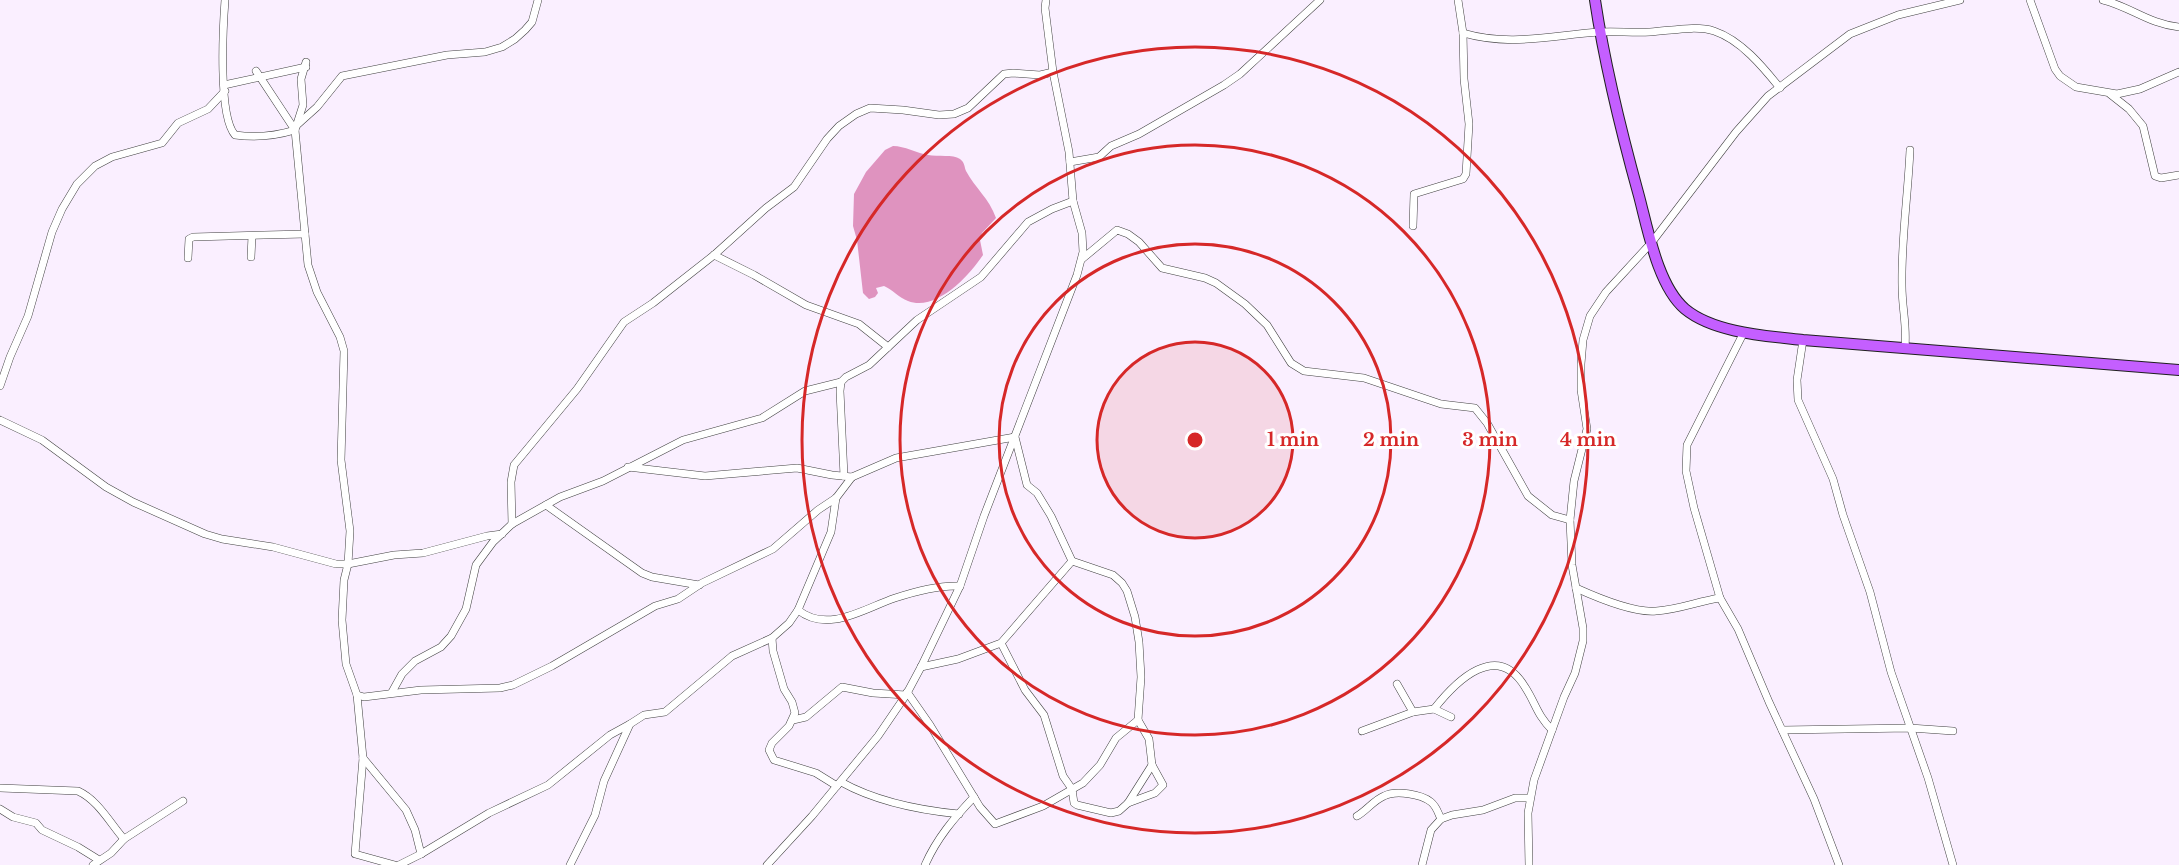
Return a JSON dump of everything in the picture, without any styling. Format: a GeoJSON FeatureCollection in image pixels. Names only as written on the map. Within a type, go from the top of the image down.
{"type":"FeatureCollection","features":[{"type":"Feature","properties":{"kind":"main road"},"geometry":{"type":"LineString","coordinates":[[1595,0],[1624,140],[1652,242],[1665,281],[1683,307],[1693,315],[1744,332],[1803,340],[2179,370]]}},
{"type":"Feature","properties":{"kind":"street"},"geometry":{"type":"LineString","coordinates":[[225,0],[222,43],[226,118],[235,135],[262,136],[296,128],[342,76],[447,55],[485,52],[502,47],[515,39],[532,22],[538,0]]}},
{"type":"Feature","properties":{"kind":"street"},"geometry":{"type":"LineString","coordinates":[[767,865],[839,784],[878,736],[907,694],[960,586],[984,516],[1082,259],[1082,233],[1073,201],[1070,162],[1053,72],[1046,0]]}},
{"type":"Feature","properties":{"kind":"street"},"geometry":{"type":"LineString","coordinates":[[1070,162],[1099,157],[1111,146],[1139,134],[1224,85],[1240,74],[1320,0]]}},
{"type":"Feature","properties":{"kind":"street"},"geometry":{"type":"LineString","coordinates":[[1413,226],[1414,194],[1463,179],[1466,174],[1469,124],[1463,33],[1458,0]]}},
{"type":"Feature","properties":{"kind":"street"},"geometry":{"type":"LineString","coordinates":[[1531,865],[1528,813],[1530,798],[1539,764],[1575,673],[1583,641],[1583,628],[1571,557],[1570,520],[1574,481],[1587,429],[1581,390],[1581,364],[1587,326],[1594,310],[1606,292],[1652,242],[1736,132],[1768,96],[1850,34],[1898,15],[1960,0]]}},
{"type":"Feature","properties":{"kind":"street"},"geometry":{"type":"LineString","coordinates":[[2030,0],[2051,60],[2060,76],[2076,87],[2128,93],[2179,72]]}},
{"type":"Feature","properties":{"kind":"street"},"geometry":{"type":"LineString","coordinates":[[2103,0],[2126,8],[2147,20],[2179,27]]}},
{"type":"Feature","properties":{"kind":"street"},"geometry":{"type":"LineString","coordinates":[[1463,33],[1494,39],[1532,40],[1600,32],[1636,33],[1704,29],[1714,31],[1742,48],[1780,88]]}},
{"type":"Feature","properties":{"kind":"street"},"geometry":{"type":"LineString","coordinates":[[0,385],[28,316],[52,232],[77,184],[95,166],[112,157],[162,143],[178,123],[208,109],[225,88],[306,64],[302,79],[303,105],[296,128],[306,258],[311,278],[332,325],[340,337],[344,351],[341,460],[349,520],[348,564],[342,598],[343,631],[346,664],[357,695],[363,758],[355,854],[397,865],[421,855],[489,813],[548,785],[610,735],[644,715],[665,712],[732,656],[772,638],[789,623],[798,610],[831,532],[836,498]]}},
{"type":"Feature","properties":{"kind":"street"},"geometry":{"type":"LineString","coordinates":[[256,70],[296,128]]}},
{"type":"Feature","properties":{"kind":"street"},"geometry":{"type":"LineString","coordinates":[[512,524],[511,474],[514,465],[567,403],[624,322],[653,303],[714,255],[798,182],[833,132],[856,114],[877,108],[939,115],[954,114],[968,108],[1004,74],[1040,75],[1053,72]]}},
{"type":"Feature","properties":{"kind":"street"},"geometry":{"type":"LineString","coordinates":[[2108,92],[2129,109],[2143,126],[2155,176],[2161,178],[2179,175]]}},
{"type":"Feature","properties":{"kind":"street"},"geometry":{"type":"LineString","coordinates":[[1905,347],[1907,328],[1902,285],[1910,150]]}},
{"type":"Feature","properties":{"kind":"street"},"geometry":{"type":"LineString","coordinates":[[392,692],[408,668],[441,647],[451,636],[466,609],[476,565],[512,524],[560,497],[603,481],[683,440],[768,416],[790,399],[805,392],[841,382],[869,365],[912,323],[981,277],[1028,222],[1073,201]]}},
{"type":"Feature","properties":{"kind":"street"},"geometry":{"type":"LineString","coordinates":[[1082,259],[1117,230],[1123,232],[1145,247],[1162,268],[1190,273],[1211,281],[1254,311],[1274,333],[1291,363],[1296,367],[1312,373],[1364,378],[1441,404],[1475,408],[1479,411],[1528,496],[1552,515],[1570,520]]}},
{"type":"Feature","properties":{"kind":"street"},"geometry":{"type":"LineString","coordinates":[[188,258],[189,239],[193,237],[305,234]]}},
{"type":"Feature","properties":{"kind":"street"},"geometry":{"type":"LineString","coordinates":[[251,257],[252,236]]}},
{"type":"Feature","properties":{"kind":"street"},"geometry":{"type":"LineString","coordinates":[[714,255],[807,305],[859,324],[888,347]]}},
{"type":"Feature","properties":{"kind":"street"},"geometry":{"type":"LineString","coordinates":[[1744,332],[1690,438],[1685,452],[1686,471],[1694,508],[1720,598],[1738,629],[1814,798],[1839,865]]}},
{"type":"Feature","properties":{"kind":"street"},"geometry":{"type":"LineString","coordinates":[[1803,340],[1797,380],[1798,400],[1833,479],[1870,592],[1891,672],[1928,778],[1953,865]]}},
{"type":"Feature","properties":{"kind":"street"},"geometry":{"type":"LineString","coordinates":[[841,382],[844,476]]}},
{"type":"Feature","properties":{"kind":"street"},"geometry":{"type":"LineString","coordinates":[[0,420],[42,440],[117,494],[205,534],[231,541],[273,547],[336,564],[348,564],[394,555],[423,553],[501,534]]}},
{"type":"Feature","properties":{"kind":"street"},"geometry":{"type":"LineString","coordinates":[[357,695],[364,697],[392,692],[494,689],[513,685],[552,666],[656,606],[686,595],[699,585],[773,549],[818,510],[836,498],[852,477],[896,458],[1015,437]]}},
{"type":"Feature","properties":{"kind":"street"},"geometry":{"type":"LineString","coordinates":[[1015,437],[1027,485],[1037,493],[1051,516],[1072,561],[1113,575],[1122,583],[1135,617],[1141,677],[1138,720],[1150,742],[1152,765],[1163,784],[1155,793],[1128,803]]}},
{"type":"Feature","properties":{"kind":"street"},"geometry":{"type":"LineString","coordinates":[[628,467],[705,476],[797,468],[852,477]]}},
{"type":"Feature","properties":{"kind":"street"},"geometry":{"type":"LineString","coordinates":[[546,506],[642,573],[652,577],[699,585]]}},
{"type":"Feature","properties":{"kind":"street"},"geometry":{"type":"LineString","coordinates":[[921,667],[958,659],[1001,643],[1072,561]]}},
{"type":"Feature","properties":{"kind":"street"},"geometry":{"type":"LineString","coordinates":[[798,610],[818,619],[841,618],[910,593],[944,586],[960,586]]}},
{"type":"Feature","properties":{"kind":"street"},"geometry":{"type":"LineString","coordinates":[[1576,588],[1597,597],[1645,611],[1662,610],[1720,598]]}},
{"type":"Feature","properties":{"kind":"street"},"geometry":{"type":"LineString","coordinates":[[772,638],[773,651],[784,689],[795,710],[793,720],[770,747],[771,757],[884,801],[958,814]]}},
{"type":"Feature","properties":{"kind":"street"},"geometry":{"type":"LineString","coordinates":[[1001,643],[1025,690],[1044,715],[1063,776],[1072,789],[1074,803],[1080,807],[1111,813],[1119,811],[1128,803],[1152,765]]}},
{"type":"Feature","properties":{"kind":"street"},"geometry":{"type":"LineString","coordinates":[[1434,709],[1454,685],[1466,675],[1483,668],[1499,666],[1509,669],[1517,676],[1538,714],[1552,730]]}},
{"type":"Feature","properties":{"kind":"street"},"geometry":{"type":"LineString","coordinates":[[1397,684],[1413,712]]}},
{"type":"Feature","properties":{"kind":"street"},"geometry":{"type":"LineString","coordinates":[[793,720],[806,717],[842,687],[873,693],[907,694]]}},
{"type":"Feature","properties":{"kind":"street"},"geometry":{"type":"LineString","coordinates":[[907,694],[930,725],[980,807],[995,824],[1043,806],[1087,779],[1100,765],[1116,738],[1138,720]]}},
{"type":"Feature","properties":{"kind":"street"},"geometry":{"type":"LineString","coordinates":[[1362,731],[1413,712],[1434,709],[1451,717]]}},
{"type":"Feature","properties":{"kind":"street"},"geometry":{"type":"LineString","coordinates":[[570,865],[595,815],[604,781],[630,724]]}},
{"type":"Feature","properties":{"kind":"street"},"geometry":{"type":"LineString","coordinates":[[1782,730],[1910,728],[1953,731]]}},
{"type":"Feature","properties":{"kind":"street"},"geometry":{"type":"LineString","coordinates":[[363,758],[406,810],[415,830],[421,855]]}},
{"type":"Feature","properties":{"kind":"street"},"geometry":{"type":"LineString","coordinates":[[0,788],[78,791],[95,803],[124,839]]}},
{"type":"Feature","properties":{"kind":"street"},"geometry":{"type":"LineString","coordinates":[[1357,816],[1383,796],[1400,794],[1414,795],[1434,804],[1441,819]]}},
{"type":"Feature","properties":{"kind":"street"},"geometry":{"type":"LineString","coordinates":[[925,865],[939,838],[974,797]]}},
{"type":"Feature","properties":{"kind":"street"},"geometry":{"type":"LineString","coordinates":[[1422,865],[1431,830],[1441,819],[1452,814],[1483,810],[1515,798],[1530,798]]}},
{"type":"Feature","properties":{"kind":"street"},"geometry":{"type":"LineString","coordinates":[[0,809],[12,817],[36,823],[42,830],[78,847],[96,863],[111,853],[124,839],[183,801]]}},
{"type":"Feature","properties":{"kind":"shaded area"},"geometry":{"type":"Polygon","coordinates":[[[893,146],[928,155],[960,159],[996,218],[982,233],[980,240],[983,255],[977,263],[951,290],[930,301],[919,303],[908,301],[884,286],[876,288],[878,293],[869,299],[863,293],[857,240],[853,226],[854,194],[866,172],[885,150],[893,146]]]}}]}
